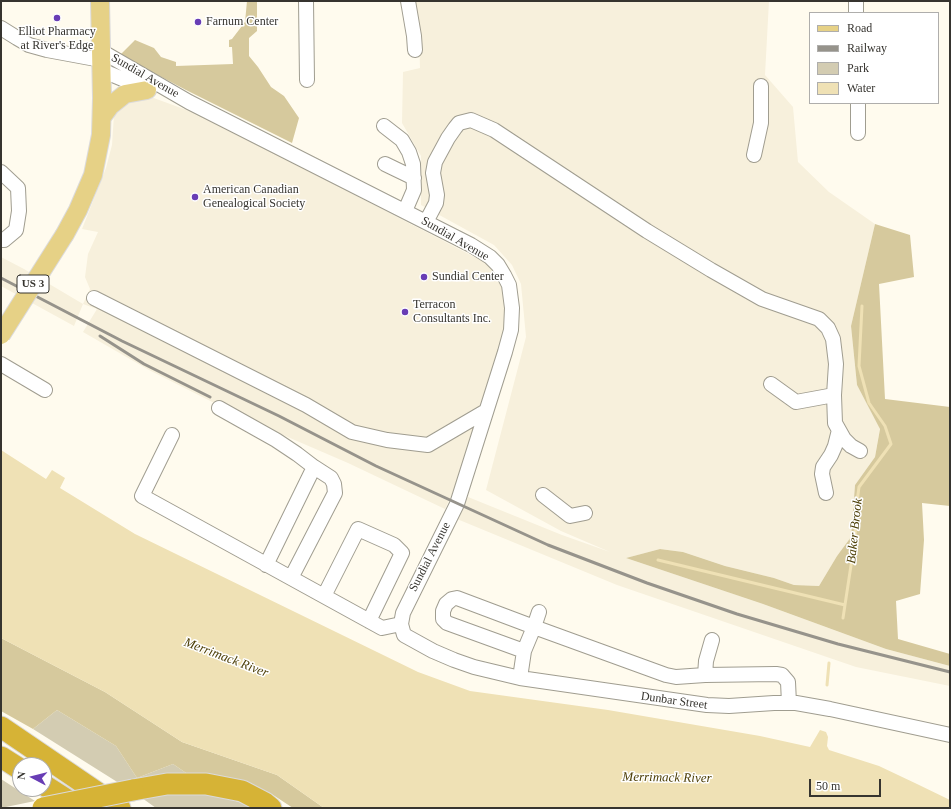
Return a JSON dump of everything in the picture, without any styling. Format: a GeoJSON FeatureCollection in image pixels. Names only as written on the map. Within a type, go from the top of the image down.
{"type":"FeatureCollection","features":[{"type":"Feature","properties":{"kind":"highway"},"geometry":{"type":"LineString","coordinates":[[1,727],[120,808]]}},
{"type":"Feature","properties":{"kind":"highway"},"geometry":{"type":"LineString","coordinates":[[1,757],[12,764]]}},
{"type":"Feature","properties":{"kind":"highway"},"geometry":{"type":"LineString","coordinates":[[43,808],[167,784],[206,784],[242,791],[265,803],[271,808]]}},
{"type":"Feature","properties":{"kind":"highway"},"geometry":{"type":"LineString","coordinates":[[52,789],[75,805]]}},
{"type":"Feature","properties":{"kind":"main road","name":"US 3"},"geometry":{"type":"LineString","coordinates":[[1,334],[65,234],[78,210],[93,175],[98,155],[102,117],[100,1]]}},
{"type":"Feature","properties":{"kind":"main road"},"geometry":{"type":"LineString","coordinates":[[102,117],[110,106],[125,94],[147,90]]}},
{"type":"Feature","properties":{"kind":"street"},"geometry":{"type":"LineString","coordinates":[[306,1],[307,80]]}},
{"type":"Feature","properties":{"kind":"street"},"geometry":{"type":"LineString","coordinates":[[408,1],[415,50]]}},
{"type":"Feature","properties":{"kind":"street"},"geometry":{"type":"LineString","coordinates":[[856,1],[856,12]]}},
{"type":"Feature","properties":{"kind":"street"},"geometry":{"type":"LineString","coordinates":[[1,28],[29,44],[47,50],[101,60]]}},
{"type":"Feature","properties":{"kind":"street","name":"Sundial Avenue"},"geometry":{"type":"LineString","coordinates":[[101,60],[147,90],[189,102]]}},
{"type":"Feature","properties":{"kind":"street","name":"Sundial Avenue"},"geometry":{"type":"LineString","coordinates":[[101,60],[189,102],[471,245],[490,257],[504,275],[509,285],[512,308],[511,330],[457,504],[402,613],[402,629]]}},
{"type":"Feature","properties":{"kind":"street"},"geometry":{"type":"LineString","coordinates":[[754,155],[761,122],[761,86]]}},
{"type":"Feature","properties":{"kind":"street"},"geometry":{"type":"LineString","coordinates":[[858,104],[858,132]]}},
{"type":"Feature","properties":{"kind":"street"},"geometry":{"type":"LineString","coordinates":[[426,222],[436,203],[437,195],[432,173],[439,153],[448,138],[459,124],[471,120],[494,130],[647,231],[711,270],[762,299],[819,319],[828,328],[833,339],[836,364],[834,395],[835,424],[844,439],[851,446],[860,451]]}},
{"type":"Feature","properties":{"kind":"street"},"geometry":{"type":"LineString","coordinates":[[384,126],[402,140],[409,152],[413,164],[414,190],[405,211]]}},
{"type":"Feature","properties":{"kind":"street"},"geometry":{"type":"LineString","coordinates":[[385,164],[414,178]]}},
{"type":"Feature","properties":{"kind":"street"},"geometry":{"type":"LineString","coordinates":[[1,172],[18,188],[19,211],[16,230],[4,240],[1,240]]}},
{"type":"Feature","properties":{"kind":"street"},"geometry":{"type":"LineString","coordinates":[[94,298],[306,405],[352,432],[387,440],[428,445],[486,411]]}},
{"type":"Feature","properties":{"kind":"street"},"geometry":{"type":"LineString","coordinates":[[1,364],[45,390]]}},
{"type":"Feature","properties":{"kind":"street"},"geometry":{"type":"LineString","coordinates":[[771,384],[796,402],[834,395]]}},
{"type":"Feature","properties":{"kind":"street"},"geometry":{"type":"LineString","coordinates":[[219,408],[276,440],[331,478],[334,484],[336,493],[292,578]]}},
{"type":"Feature","properties":{"kind":"street"},"geometry":{"type":"LineString","coordinates":[[826,493],[822,474],[823,467],[831,455],[839,430]]}},
{"type":"Feature","properties":{"kind":"street"},"geometry":{"type":"LineString","coordinates":[[172,435],[142,496],[382,628],[402,629]]}},
{"type":"Feature","properties":{"kind":"street"},"geometry":{"type":"LineString","coordinates":[[266,564],[314,467]]}},
{"type":"Feature","properties":{"kind":"street"},"geometry":{"type":"LineString","coordinates":[[543,496],[570,516],[585,513]]}},
{"type":"Feature","properties":{"kind":"street"},"geometry":{"type":"LineString","coordinates":[[324,596],[358,529],[394,545],[402,553],[369,621]]}},
{"type":"Feature","properties":{"kind":"street"},"geometry":{"type":"LineString","coordinates":[[524,651],[447,623],[443,619],[443,611],[446,604],[452,599],[457,598],[666,675],[676,677],[705,675],[782,675],[788,682],[789,703]]}},
{"type":"Feature","properties":{"kind":"street"},"geometry":{"type":"LineString","coordinates":[[520,678],[524,651],[539,612]]}},
{"type":"Feature","properties":{"kind":"street","name":"Dunbar Street"},"geometry":{"type":"LineString","coordinates":[[402,629],[416,642],[454,660],[474,667],[520,678],[707,705],[729,706],[789,703],[830,709],[950,735]]}},
{"type":"Feature","properties":{"kind":"street"},"geometry":{"type":"LineString","coordinates":[[705,675],[706,661],[712,640]]}},
{"type":"Feature","properties":{"kind":"shaded area"},"geometry":{"type":"Polygon","coordinates":[[[247,1],[257,1],[257,31],[249,38],[249,56],[271,87],[284,96],[299,118],[292,143],[120,55],[135,40],[154,48],[161,57],[176,62],[176,66],[233,64],[232,47],[229,47],[229,40],[232,39],[245,22],[247,1]]]}},
{"type":"Feature","properties":{"kind":"shaded area"},"geometry":{"type":"Polygon","coordinates":[[[413,1],[769,1],[765,75],[793,107],[798,162],[829,192],[875,224],[851,326],[857,385],[880,428],[875,457],[855,485],[851,537],[837,556],[819,586],[794,585],[774,578],[725,566],[683,552],[660,549],[626,558],[763,604],[886,649],[950,666],[950,686],[856,667],[617,585],[457,519],[468,497],[562,535],[610,552],[561,531],[486,490],[526,337],[521,284],[512,265],[494,245],[421,205],[421,156],[402,123],[403,72],[420,68],[419,37],[413,1]]]}},
{"type":"Feature","properties":{"kind":"shaded area","name":"Sundial Center"},"geometry":{"type":"Polygon","coordinates":[[[151,97],[192,112],[220,125],[484,262],[495,271],[505,294],[505,334],[454,490],[445,509],[348,463],[246,419],[149,370],[83,332],[97,309],[83,304],[90,289],[85,277],[88,254],[98,232],[82,229],[106,168],[112,145],[114,114],[125,100],[151,97]]]}},
{"type":"Feature","properties":{"kind":"shaded area"},"geometry":{"type":"Polygon","coordinates":[[[875,224],[910,235],[914,277],[879,284],[885,399],[950,407],[950,506],[922,503],[924,540],[920,594],[896,601],[898,639],[950,654],[950,666],[886,649],[763,604],[623,557],[626,558],[660,549],[683,552],[725,566],[774,578],[794,585],[819,586],[837,556],[851,537],[855,485],[875,457],[880,429],[857,385],[851,326],[875,224]]]}},
{"type":"Feature","properties":{"kind":"shaded area"},"geometry":{"type":"Polygon","coordinates":[[[1,257],[24,269],[83,304],[74,326],[1,286],[1,257]]]}},
{"type":"Feature","properties":{"kind":"shaded area"},"geometry":{"type":"Polygon","coordinates":[[[1,638],[105,692],[182,742],[277,775],[324,808],[293,808],[270,793],[241,781],[189,775],[173,764],[137,778],[116,746],[57,710],[33,729],[1,711],[1,638]]]}},
{"type":"Feature","properties":{"kind":"green space"},"geometry":{"type":"Polygon","coordinates":[[[57,710],[116,746],[137,778],[173,764],[189,775],[122,785],[33,729],[57,710]]]}},
{"type":"Feature","properties":{"kind":"green space"},"geometry":{"type":"Polygon","coordinates":[[[1,779],[12,786],[12,797],[29,797],[35,801],[1,808],[1,779]]]}},
{"type":"Feature","properties":{"kind":"green space"},"geometry":{"type":"Polygon","coordinates":[[[174,791],[212,794],[249,805],[254,808],[156,808],[142,798],[174,791]]]}},
{"type":"Feature","properties":{"kind":"water","name":"Merrimack River"},"geometry":{"type":"Polygon","coordinates":[[[1,450],[46,479],[52,470],[65,478],[60,488],[135,534],[418,672],[470,691],[608,710],[760,736],[810,747],[820,730],[826,732],[828,737],[827,746],[829,750],[879,766],[917,784],[950,800],[950,808],[324,808],[277,775],[182,742],[105,692],[1,638],[1,450]]]}},
{"type":"Feature","properties":{"kind":"waterway","name":"Baker Brook"},"geometry":{"type":"LineString","coordinates":[[843,618],[855,539],[856,509],[859,487],[891,444],[885,426],[869,403],[859,366],[862,306]]}},
{"type":"Feature","properties":{"kind":"waterway","name":"Baker Brook"},"geometry":{"type":"LineString","coordinates":[[658,560],[845,605]]}},
{"type":"Feature","properties":{"kind":"waterway","name":"Baker Brook"},"geometry":{"type":"LineString","coordinates":[[827,685],[829,663]]}},
{"type":"Feature","properties":{"kind":"railway"},"geometry":{"type":"LineString","coordinates":[[1,278],[122,341],[279,416],[376,466],[548,545],[647,583],[737,614],[838,644],[950,672]]}},
{"type":"Feature","properties":{"kind":"railway"},"geometry":{"type":"LineString","coordinates":[[100,336],[144,364],[210,397]]}},
{"type":"Feature","properties":{"kind":"place","name":"Elliot Pharmacy at River's Edge"},"geometry":{"type":"Point","coordinates":[57,18]}},
{"type":"Feature","properties":{"kind":"place","name":"Farnum Center"},"geometry":{"type":"Point","coordinates":[198,22]}},
{"type":"Feature","properties":{"kind":"place","name":"American Canadian Genealogical Society"},"geometry":{"type":"Point","coordinates":[195,197]}},
{"type":"Feature","properties":{"kind":"place","name":"Sundial Center"},"geometry":{"type":"Point","coordinates":[424,277]}},
{"type":"Feature","properties":{"kind":"place","name":"Terracon Consultants Inc."},"geometry":{"type":"Point","coordinates":[405,312]}}]}
